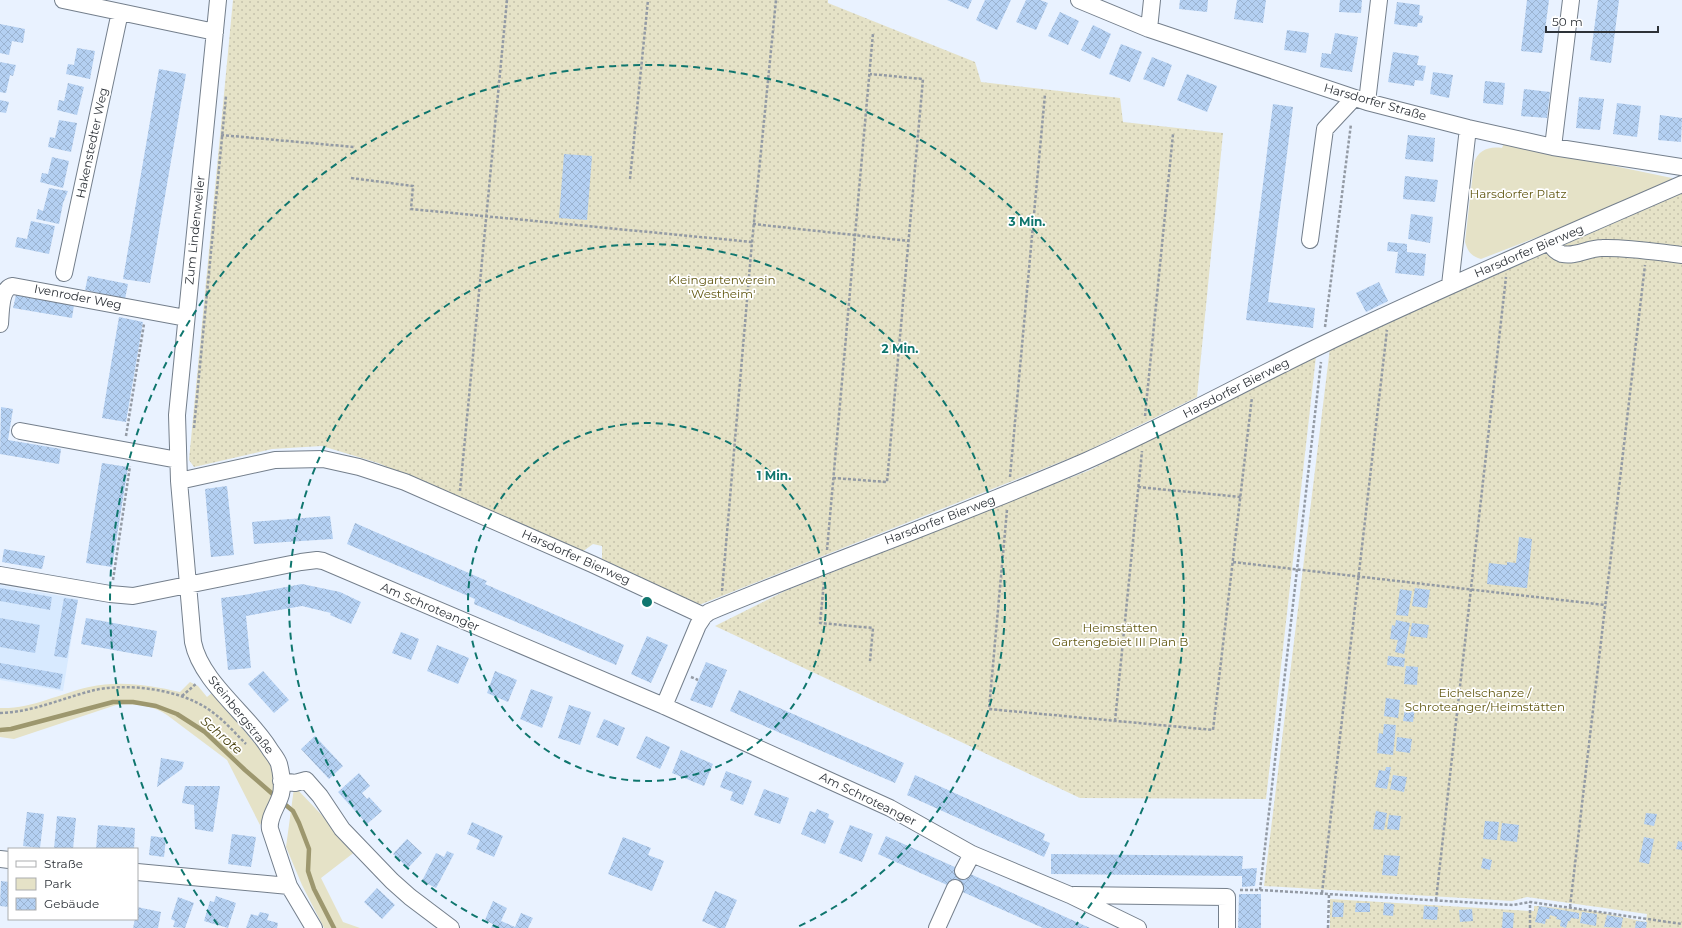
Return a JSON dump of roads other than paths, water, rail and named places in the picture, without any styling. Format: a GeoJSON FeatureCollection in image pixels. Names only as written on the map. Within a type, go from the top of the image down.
{"type":"FeatureCollection","features":[{"type":"Feature","properties":{"kind":"street"},"geometry":{"type":"LineString","coordinates":[[63,0],[215,32]]}},
{"type":"Feature","properties":{"kind":"street","name":"Zum Lindenweiler"},"geometry":{"type":"LineString","coordinates":[[188,585],[179,481],[177,415],[218,0]]}},
{"type":"Feature","properties":{"kind":"street","name":"Harsdorfer Straße"},"geometry":{"type":"LineString","coordinates":[[1079,0],[1149,29],[1360,100],[1468,128],[1553,147],[1682,167]]}},
{"type":"Feature","properties":{"kind":"street"},"geometry":{"type":"LineString","coordinates":[[1149,29],[1152,0]]}},
{"type":"Feature","properties":{"kind":"street"},"geometry":{"type":"LineString","coordinates":[[1310,240],[1326,128],[1360,100],[1379,0]]}},
{"type":"Feature","properties":{"kind":"street"},"geometry":{"type":"LineString","coordinates":[[1553,147],[1571,0]]}},
{"type":"Feature","properties":{"kind":"street","name":"Hakenstedter Weg"},"geometry":{"type":"LineString","coordinates":[[64,273],[120,12]]}},
{"type":"Feature","properties":{"kind":"street"},"geometry":{"type":"LineString","coordinates":[[1450,285],[1468,128]]}},
{"type":"Feature","properties":{"kind":"street","name":"Harsdorfer Bierweg"},"geometry":{"type":"LineString","coordinates":[[179,481],[275,460],[323,458],[359,467],[405,482],[704,616],[720,607],[1086,461],[1389,313],[1682,184]]}},
{"type":"Feature","properties":{"kind":"street"},"geometry":{"type":"LineString","coordinates":[[1549,242],[1556,252],[1564,254],[1575,254],[1594,248],[1602,248],[1647,250],[1682,255]]}},
{"type":"Feature","properties":{"kind":"street","name":"Ivenroder Weg"},"geometry":{"type":"LineString","coordinates":[[0,324],[4,292],[7,288],[13,286],[186,318]]}},
{"type":"Feature","properties":{"kind":"street"},"geometry":{"type":"LineString","coordinates":[[20,431],[178,460]]}},
{"type":"Feature","properties":{"kind":"street","name":"Am Schroteanger"},"geometry":{"type":"LineString","coordinates":[[0,575],[110,594],[133,596],[300,562],[317,560],[323,561],[664,706],[880,803],[972,854],[1070,895],[1138,928]]}},
{"type":"Feature","properties":{"kind":"street","name":"Steinbergstraße"},"geometry":{"type":"LineString","coordinates":[[188,585],[194,648],[200,662],[208,675],[263,738],[278,762],[281,787]]}},
{"type":"Feature","properties":{"kind":"street"},"geometry":{"type":"LineString","coordinates":[[664,706],[698,625],[704,616]]}},
{"type":"Feature","properties":{"kind":"street"},"geometry":{"type":"LineString","coordinates":[[314,928],[289,886],[270,829],[270,820],[281,787],[306,780],[320,796],[342,829],[392,881],[450,928]]}},
{"type":"Feature","properties":{"kind":"street"},"geometry":{"type":"LineString","coordinates":[[963,871],[972,854]]}},
{"type":"Feature","properties":{"kind":"street"},"geometry":{"type":"LineString","coordinates":[[138,872],[289,886]]}},
{"type":"Feature","properties":{"kind":"street"},"geometry":{"type":"LineString","coordinates":[[938,928],[955,888]]}},
{"type":"Feature","properties":{"kind":"street","name":"Am Schroteanger"},"geometry":{"type":"LineString","coordinates":[[1070,895],[1227,897],[1227,928]]}},
{"type":"Feature","properties":{"kind":"waterway","name":"Schrote"},"geometry":{"type":"LineString","coordinates":[[0,730],[11,729],[113,702],[133,702],[156,706],[177,714],[205,732],[276,797]]}},
{"type":"Feature","properties":{"kind":"waterway","name":"Schrote"},"geometry":{"type":"LineString","coordinates":[[282,802],[293,811],[299,823],[309,849],[308,871],[314,889],[334,928]]}},
{"type":"Feature","properties":{"kind":"park label","name":"Harsdorfer Platz"},"geometry":{"type":"Point","coordinates":[1518,194]}},
{"type":"Feature","properties":{"kind":"park label","name":"Kleingartenverein 'Westheim'"},"geometry":{"type":"Point","coordinates":[722,287]}},
{"type":"Feature","properties":{"kind":"park label","name":"Heimstätten Gartengebiet III Plan B"},"geometry":{"type":"Point","coordinates":[1120,635]}},
{"type":"Feature","properties":{"kind":"park label","name":"Eichelschanze / Schroteanger/Heimstätten"},"geometry":{"type":"Point","coordinates":[1485,700]}}]}
